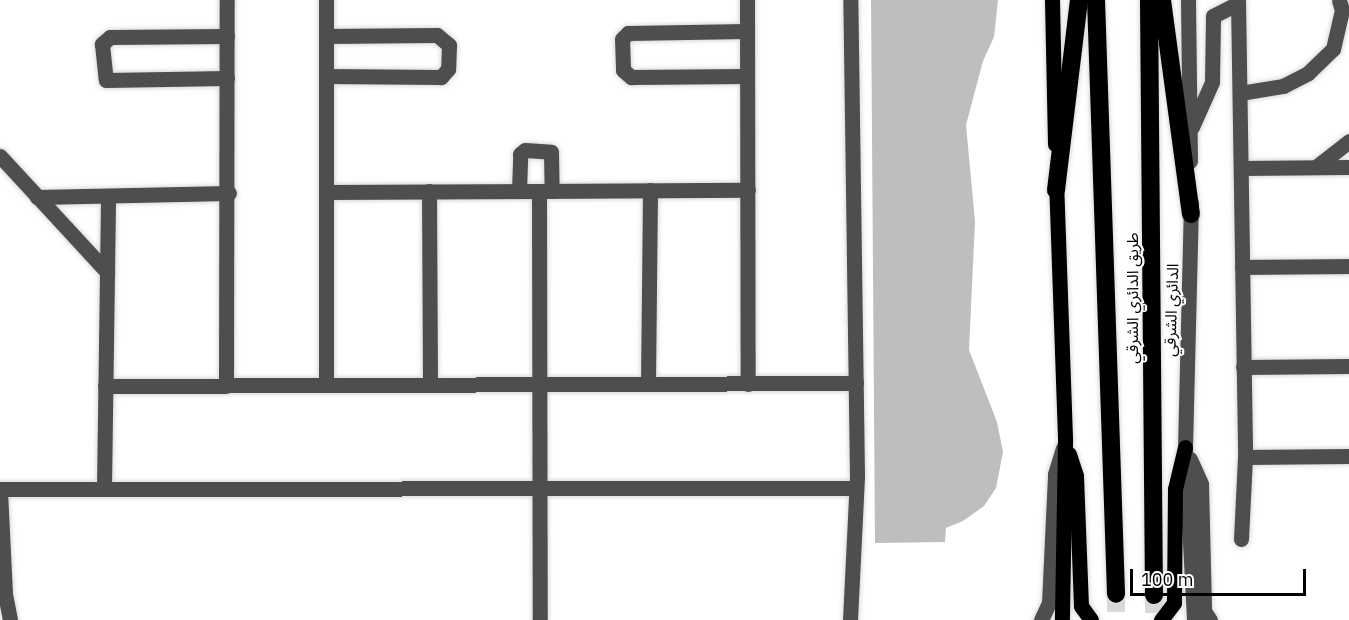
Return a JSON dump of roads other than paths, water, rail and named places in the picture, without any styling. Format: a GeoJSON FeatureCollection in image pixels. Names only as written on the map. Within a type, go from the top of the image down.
{"type":"FeatureCollection","features":[{"type":"Feature","properties":{"kind":"highway"},"geometry":{"type":"LineString","coordinates":[[1056,190],[1079,0]]}},
{"type":"Feature","properties":{"kind":"highway","name":"طريق الدائري الشرقي"},"geometry":{"type":"LineString","coordinates":[[1096,0],[1116,594]]}},
{"type":"Feature","properties":{"kind":"highway","name":"طريق الدائري الشرقي"},"geometry":{"type":"LineString","coordinates":[[1149,0],[1154,595]]}},
{"type":"Feature","properties":{"kind":"highway"},"geometry":{"type":"LineString","coordinates":[[1162,0],[1191,214]]}},
{"type":"Feature","properties":{"kind":"main road"},"geometry":{"type":"LineString","coordinates":[[1052,0],[1065,442],[1062,620]]}},
{"type":"Feature","properties":{"kind":"main road"},"geometry":{"type":"LineString","coordinates":[[1065,442],[1076,476],[1081,606],[1091,620]]}},
{"type":"Feature","properties":{"kind":"main road"},"geometry":{"type":"LineString","coordinates":[[1161,620],[1174,603],[1175,489],[1185,447]]}},
{"type":"Feature","properties":{"kind":"street"},"geometry":{"type":"LineString","coordinates":[[226,0],[229,193],[226,386]]}},
{"type":"Feature","properties":{"kind":"street"},"geometry":{"type":"LineString","coordinates":[[326,0],[326,386]]}},
{"type":"Feature","properties":{"kind":"street"},"geometry":{"type":"LineString","coordinates":[[747,0],[748,384]]}},
{"type":"Feature","properties":{"kind":"street"},"geometry":{"type":"LineString","coordinates":[[850,0],[856,383],[856,488],[850,620]]}},
{"type":"Feature","properties":{"kind":"street","name":"الدائري الشرقي"},"geometry":{"type":"LineString","coordinates":[[1188,0],[1191,214],[1185,447],[1194,620]]}},
{"type":"Feature","properties":{"kind":"street"},"geometry":{"type":"LineString","coordinates":[[1240,93],[1283,86],[1308,73],[1333,49],[1342,10],[1339,0]]}},
{"type":"Feature","properties":{"kind":"street"},"geometry":{"type":"LineString","coordinates":[[1190,132],[1212,82],[1213,16],[1238,2],[1245,457],[1240,539]]}},
{"type":"Feature","properties":{"kind":"street"},"geometry":{"type":"LineString","coordinates":[[747,32],[628,33],[622,39],[623,70],[632,77],[747,75]]}},
{"type":"Feature","properties":{"kind":"street"},"geometry":{"type":"LineString","coordinates":[[326,36],[437,35],[449,45],[448,69],[441,77],[326,76]]}},
{"type":"Feature","properties":{"kind":"street"},"geometry":{"type":"LineString","coordinates":[[227,36],[110,37],[102,44],[106,80],[228,78]]}},
{"type":"Feature","properties":{"kind":"street"},"geometry":{"type":"LineString","coordinates":[[1316,167],[1349,141]]}},
{"type":"Feature","properties":{"kind":"street"},"geometry":{"type":"LineString","coordinates":[[519,191],[520,154],[525,150],[550,152],[545,191],[540,384],[540,620]]}},
{"type":"Feature","properties":{"kind":"street"},"geometry":{"type":"LineString","coordinates":[[0,156],[106,272]]}},
{"type":"Feature","properties":{"kind":"street"},"geometry":{"type":"LineString","coordinates":[[1241,168],[1349,167]]}},
{"type":"Feature","properties":{"kind":"street"},"geometry":{"type":"LineString","coordinates":[[648,384],[650,190]]}},
{"type":"Feature","properties":{"kind":"street"},"geometry":{"type":"LineString","coordinates":[[326,192],[748,190]]}},
{"type":"Feature","properties":{"kind":"street"},"geometry":{"type":"LineString","coordinates":[[429,191],[430,385]]}},
{"type":"Feature","properties":{"kind":"street"},"geometry":{"type":"LineString","coordinates":[[37,197],[229,193]]}},
{"type":"Feature","properties":{"kind":"street"},"geometry":{"type":"LineString","coordinates":[[104,488],[108,196]]}},
{"type":"Feature","properties":{"kind":"street"},"geometry":{"type":"LineString","coordinates":[[1242,267],[1349,266]]}},
{"type":"Feature","properties":{"kind":"street"},"geometry":{"type":"LineString","coordinates":[[1244,367],[1349,366]]}},
{"type":"Feature","properties":{"kind":"street"},"geometry":{"type":"LineString","coordinates":[[105,386],[856,383]]}},
{"type":"Feature","properties":{"kind":"street"},"geometry":{"type":"LineString","coordinates":[[1041,620],[1049,603],[1055,474],[1065,442]]}},
{"type":"Feature","properties":{"kind":"street"},"geometry":{"type":"LineString","coordinates":[[1185,447],[1201,484],[1204,611],[1210,620]]}},
{"type":"Feature","properties":{"kind":"street"},"geometry":{"type":"LineString","coordinates":[[1245,457],[1349,456]]}},
{"type":"Feature","properties":{"kind":"street"},"geometry":{"type":"LineString","coordinates":[[10,620],[2,595],[0,490],[540,486],[856,488]]}},
{"type":"Feature","properties":{"kind":"tunnel"},"geometry":{"type":"LineString","coordinates":[[1116,594],[1116,620]]}},
{"type":"Feature","properties":{"kind":"tunnel"},"geometry":{"type":"LineString","coordinates":[[1154,595],[1154,620]]}}]}
